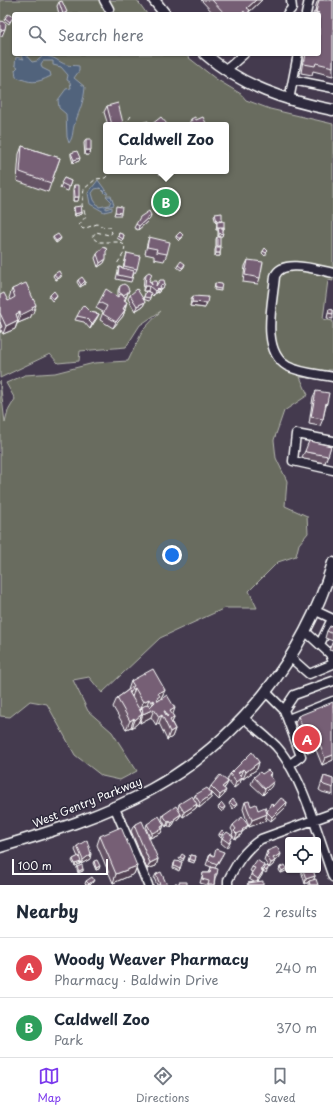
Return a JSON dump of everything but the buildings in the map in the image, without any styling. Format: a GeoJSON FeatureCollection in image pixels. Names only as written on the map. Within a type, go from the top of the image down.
{"type":"FeatureCollection","features":[{"type":"Feature","properties":{"kind":"main road"},"geometry":{"type":"LineString","coordinates":[[154,0],[163,12]]}},
{"type":"Feature","properties":{"kind":"main road"},"geometry":{"type":"LineString","coordinates":[[208,56],[226,70],[265,91],[289,100],[333,110]]}},
{"type":"Feature","properties":{"kind":"main road","name":"West Gentry Parkway"},"geometry":{"type":"LineString","coordinates":[[0,847],[62,827],[153,788],[179,772],[219,741],[244,718],[266,692],[291,658],[316,611],[333,567]]}},
{"type":"Feature","properties":{"kind":"street"},"geometry":{"type":"LineString","coordinates":[[104,0],[109,9]]}},
{"type":"Feature","properties":{"kind":"street"},"geometry":{"type":"LineString","coordinates":[[289,12],[292,8],[291,0]]}},
{"type":"Feature","properties":{"kind":"street"},"geometry":{"type":"LineString","coordinates":[[306,12],[309,0]]}},
{"type":"Feature","properties":{"kind":"street"},"geometry":{"type":"LineString","coordinates":[[226,70],[242,56]]}},
{"type":"Feature","properties":{"kind":"street"},"geometry":{"type":"LineString","coordinates":[[289,100],[298,56]]}},
{"type":"Feature","properties":{"kind":"street"},"geometry":{"type":"LineString","coordinates":[[293,80],[333,88]]}},
{"type":"Feature","properties":{"kind":"street"},"geometry":{"type":"LineString","coordinates":[[330,376],[287,366],[274,351],[270,335],[276,272],[287,266],[333,273]]}},
{"type":"Feature","properties":{"kind":"street"},"geometry":{"type":"LineString","coordinates":[[331,470],[293,461],[296,434],[333,441]]}},
{"type":"Feature","properties":{"kind":"street"},"geometry":{"type":"LineString","coordinates":[[316,611],[332,623],[320,644]]}},
{"type":"Feature","properties":{"kind":"street"},"geometry":{"type":"LineString","coordinates":[[306,632],[330,654],[333,663],[309,674]]}},
{"type":"Feature","properties":{"kind":"street"},"geometry":{"type":"LineString","coordinates":[[291,658],[309,674],[313,688]]}},
{"type":"Feature","properties":{"kind":"street"},"geometry":{"type":"LineString","coordinates":[[284,710],[294,695],[333,681]]}},
{"type":"Feature","properties":{"kind":"street"},"geometry":{"type":"LineString","coordinates":[[266,692],[284,710],[301,756],[289,765]]}},
{"type":"Feature","properties":{"kind":"street"},"geometry":{"type":"LineString","coordinates":[[288,719],[333,701]]}},
{"type":"Feature","properties":{"kind":"street"},"geometry":{"type":"LineString","coordinates":[[244,718],[276,747],[289,765],[313,820],[333,877]]}},
{"type":"Feature","properties":{"kind":"street"},"geometry":{"type":"LineString","coordinates":[[114,806],[148,885]]}},
{"type":"Feature","properties":{"kind":"street"},"geometry":{"type":"LineString","coordinates":[[228,885],[228,880],[242,855],[251,845],[261,839],[333,813]]}},
{"type":"Feature","properties":{"kind":"path"},"geometry":{"type":"LineString","coordinates":[[127,122],[131,116]]}},
{"type":"Feature","properties":{"kind":"path"},"geometry":{"type":"LineString","coordinates":[[109,174],[105,178],[96,179],[84,189],[82,205],[86,216],[80,225],[83,229],[96,224],[102,227],[110,227],[112,231],[109,235],[99,231],[94,233],[92,237],[98,242],[118,242],[125,245],[124,254],[117,264]]}},
{"type":"Feature","properties":{"kind":"green space"},"geometry":{"type":"Polygon","coordinates":[[[0,0],[137,0],[146,12],[12,12],[12,56],[187,56],[216,79],[241,94],[246,100],[270,109],[333,124],[333,281],[328,280],[323,319],[333,321],[333,370],[328,370],[326,380],[300,377],[308,395],[284,411],[274,440],[276,458],[287,481],[285,506],[307,516],[308,533],[299,544],[296,556],[278,562],[249,591],[257,608],[225,608],[160,638],[102,693],[89,677],[73,680],[88,711],[112,732],[137,771],[120,780],[102,776],[75,755],[47,704],[30,701],[10,717],[0,716],[0,381],[5,423],[8,411],[15,399],[6,383],[25,375],[55,373],[94,363],[128,361],[143,330],[161,311],[140,325],[126,347],[80,351],[79,361],[58,363],[50,354],[0,378],[0,0]]]}},
{"type":"Feature","properties":{"kind":"water"},"geometry":{"type":"Polygon","coordinates":[[[22,56],[27,56],[32,62],[37,61],[43,56],[54,58],[63,64],[79,66],[79,71],[74,78],[85,87],[82,105],[74,126],[72,138],[69,143],[67,137],[66,114],[59,108],[58,100],[66,89],[71,88],[70,82],[67,80],[68,75],[61,67],[53,65],[53,61],[43,61],[41,64],[42,68],[50,72],[51,76],[33,82],[16,77],[15,70],[18,67],[15,65],[16,57],[24,59],[22,56]]]}},
{"type":"Feature","properties":{"kind":"water"},"geometry":{"type":"Polygon","coordinates":[[[98,180],[108,194],[100,188],[95,189],[92,193],[94,200],[99,207],[109,205],[111,201],[106,196],[111,196],[114,205],[106,207],[106,209],[112,207],[112,210],[104,212],[90,204],[88,193],[98,180]]]}},
{"type":"Feature","properties":{"kind":"place","name":"Caldwell Zoo"},"geometry":{"type":"Point","coordinates":[166,202]}},
{"type":"Feature","properties":{"kind":"place","name":"Woody Weaver Pharmacy"},"geometry":{"type":"Point","coordinates":[307,739]}}]}
